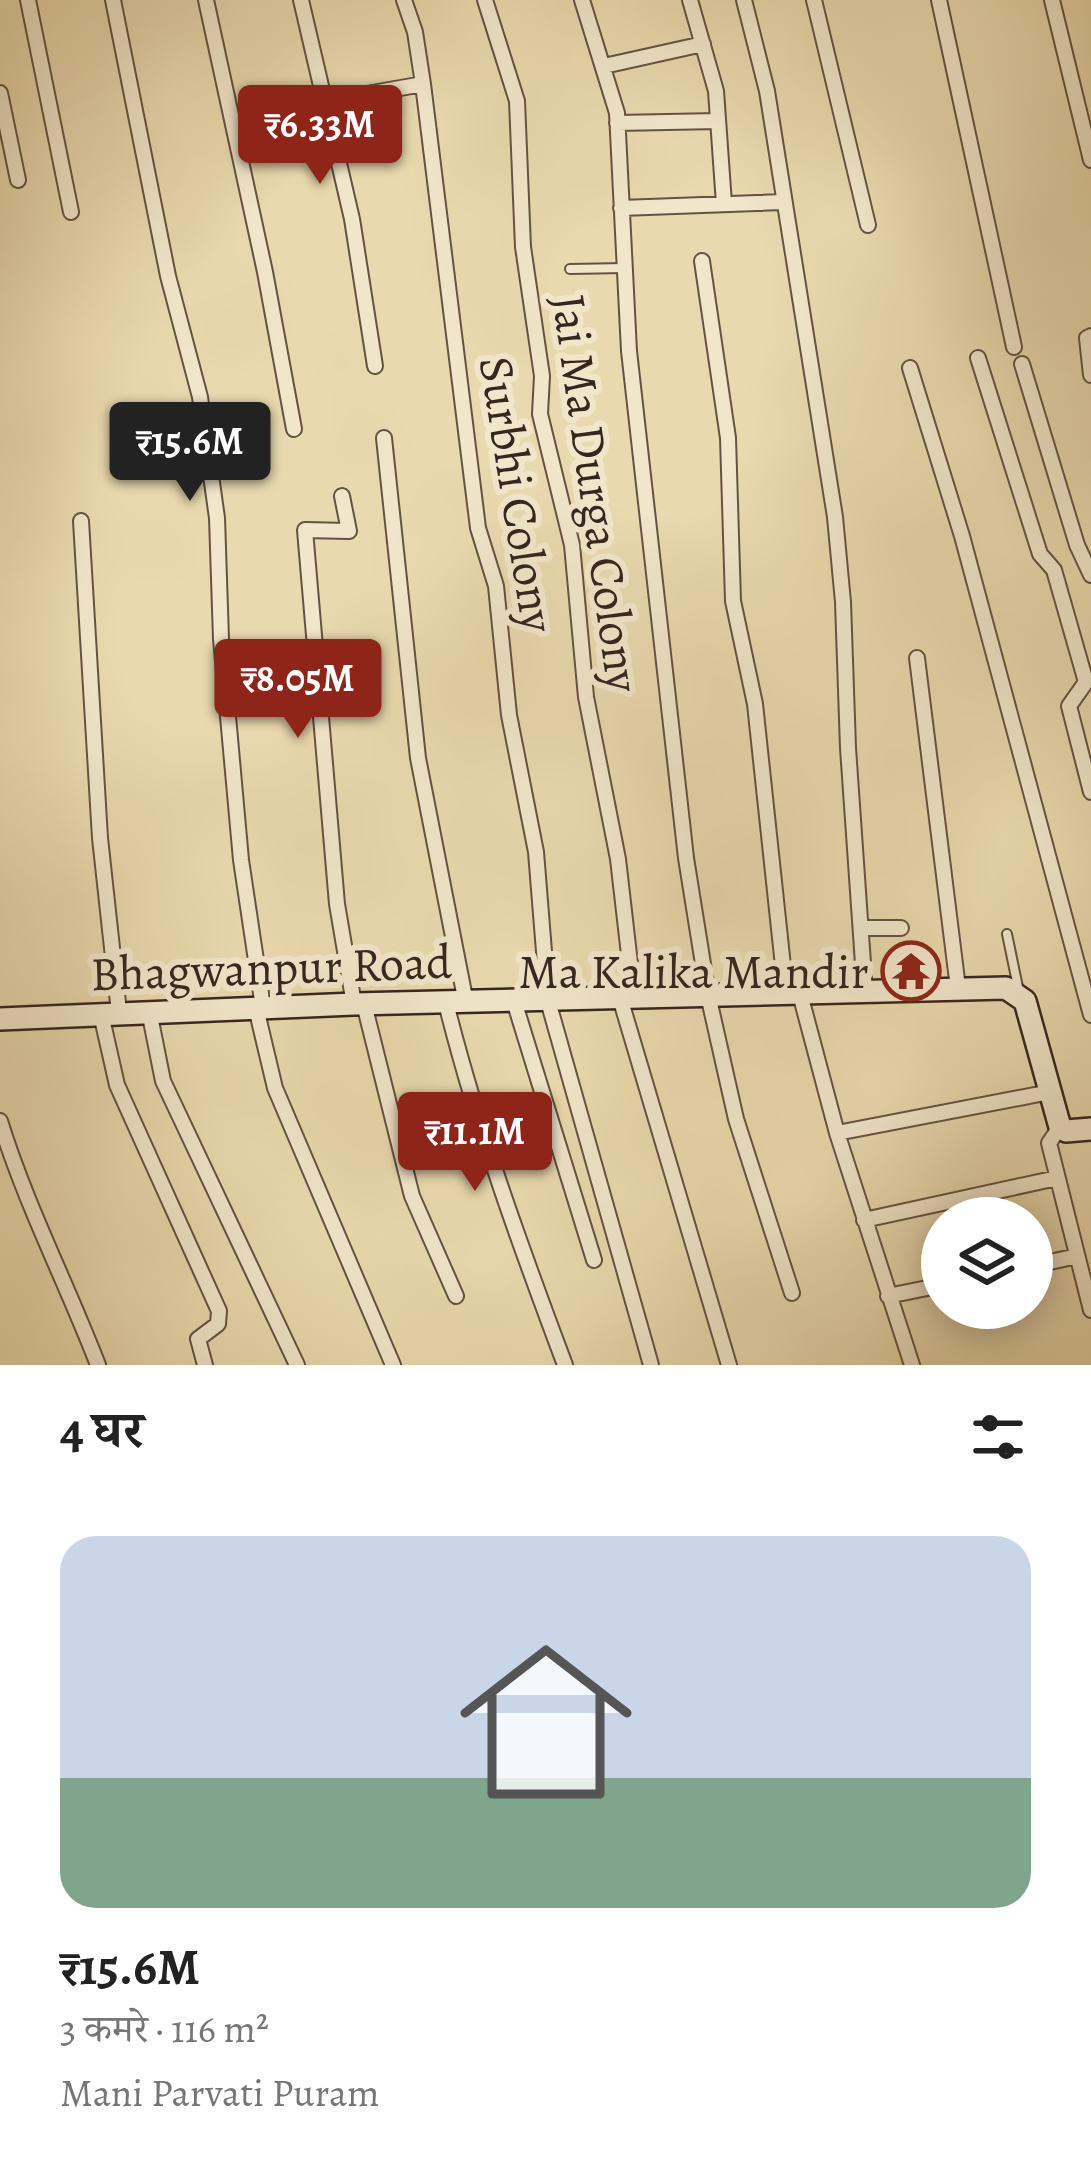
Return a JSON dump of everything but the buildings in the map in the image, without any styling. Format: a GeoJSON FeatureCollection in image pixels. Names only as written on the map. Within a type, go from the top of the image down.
{"type":"FeatureCollection","features":[{"type":"Feature","properties":{"kind":"street"},"geometry":{"type":"LineString","coordinates":[[28,0],[71,212]]}},
{"type":"Feature","properties":{"kind":"street"},"geometry":{"type":"LineString","coordinates":[[113,0],[168,276],[200,397],[218,518],[221,639],[242,860],[275,1088],[393,1365]]}},
{"type":"Feature","properties":{"kind":"street"},"geometry":{"type":"LineString","coordinates":[[206,0],[294,429]]}},
{"type":"Feature","properties":{"kind":"street"},"geometry":{"type":"LineString","coordinates":[[301,0],[352,219],[374,366]]}},
{"type":"Feature","properties":{"kind":"street","name":"Surbhi Colony"},"geometry":{"type":"LineString","coordinates":[[404,0],[415,32],[423,84],[478,528],[496,586],[509,715],[536,852],[548,1000],[651,1365]]}},
{"type":"Feature","properties":{"kind":"street","name":"Jai Ma Durga Colony"},"geometry":{"type":"LineString","coordinates":[[485,0],[517,101],[523,247],[542,376],[540,414],[572,545],[586,697],[618,860],[627,998],[729,1365]]}},
{"type":"Feature","properties":{"kind":"street"},"geometry":{"type":"LineString","coordinates":[[582,0],[617,123],[629,350],[678,795],[708,995],[736,1119],[791,1293]]}},
{"type":"Feature","properties":{"kind":"street"},"geometry":{"type":"LineString","coordinates":[[690,0],[716,91],[724,205]]}},
{"type":"Feature","properties":{"kind":"street"},"geometry":{"type":"LineString","coordinates":[[743,0],[767,91],[835,517],[865,992]]}},
{"type":"Feature","properties":{"kind":"street"},"geometry":{"type":"LineString","coordinates":[[814,0],[868,225]]}},
{"type":"Feature","properties":{"kind":"street"},"geometry":{"type":"LineString","coordinates":[[939,0],[1014,347]]}},
{"type":"Feature","properties":{"kind":"street"},"geometry":{"type":"LineString","coordinates":[[1052,0],[1091,160]]}},
{"type":"Feature","properties":{"kind":"street"},"geometry":{"type":"LineString","coordinates":[[604,66],[703,44]]}},
{"type":"Feature","properties":{"kind":"street"},"geometry":{"type":"LineString","coordinates":[[327,101],[423,84]]}},
{"type":"Feature","properties":{"kind":"street"},"geometry":{"type":"LineString","coordinates":[[0,93],[18,180]]}},
{"type":"Feature","properties":{"kind":"street"},"geometry":{"type":"LineString","coordinates":[[617,123],[718,122]]}},
{"type":"Feature","properties":{"kind":"street"},"geometry":{"type":"LineString","coordinates":[[621,208],[782,202]]}},
{"type":"Feature","properties":{"kind":"street"},"geometry":{"type":"LineString","coordinates":[[702,261],[728,438],[733,601],[755,704],[771,887],[793,994],[912,1365]]}},
{"type":"Feature","properties":{"kind":"street"},"geometry":{"type":"LineString","coordinates":[[1091,336],[1086,357],[1091,375]]}},
{"type":"Feature","properties":{"kind":"street"},"geometry":{"type":"LineString","coordinates":[[978,358],[1040,554],[1054,569],[1085,682],[1087,691],[1069,706],[1091,792]]}},
{"type":"Feature","properties":{"kind":"street"},"geometry":{"type":"LineString","coordinates":[[1022,364],[1077,545],[1091,575]]}},
{"type":"Feature","properties":{"kind":"street"},"geometry":{"type":"LineString","coordinates":[[910,368],[962,536],[1091,1015]]}},
{"type":"Feature","properties":{"kind":"street"},"geometry":{"type":"LineString","coordinates":[[384,438],[418,758],[468,1093],[565,1365]]}},
{"type":"Feature","properties":{"kind":"street"},"geometry":{"type":"LineString","coordinates":[[342,496],[349,530],[305,530],[337,904],[412,1196],[456,1296]]}},
{"type":"Feature","properties":{"kind":"street"},"geometry":{"type":"LineString","coordinates":[[81,521],[117,1085],[219,1311],[218,1324],[199,1340],[205,1365]]}},
{"type":"Feature","properties":{"kind":"street"},"geometry":{"type":"LineString","coordinates":[[917,658],[958,988]]}},
{"type":"Feature","properties":{"kind":"street"},"geometry":{"type":"LineString","coordinates":[[861,928],[901,928]]}},
{"type":"Feature","properties":{"kind":"street","name":"Bhagwanpur Road"},"geometry":{"type":"LineString","coordinates":[[0,1019],[958,988],[1006,988],[1020,996]]}},
{"type":"Feature","properties":{"kind":"street"},"geometry":{"type":"LineString","coordinates":[[1020,996],[1060,1127],[1066,1131],[1091,1129]]}},
{"type":"Feature","properties":{"kind":"street"},"geometry":{"type":"LineString","coordinates":[[514,1001],[594,1260]]}},
{"type":"Feature","properties":{"kind":"street"},"geometry":{"type":"LineString","coordinates":[[148,1011],[169,1094],[297,1365]]}},
{"type":"Feature","properties":{"kind":"street"},"geometry":{"type":"LineString","coordinates":[[837,1133],[1050,1092]]}},
{"type":"Feature","properties":{"kind":"street"},"geometry":{"type":"LineString","coordinates":[[0,1121],[32,1216],[64,1274],[98,1365]]}},
{"type":"Feature","properties":{"kind":"street"},"geometry":{"type":"LineString","coordinates":[[1060,1127],[1049,1143],[1091,1310]]}},
{"type":"Feature","properties":{"kind":"street"},"geometry":{"type":"LineString","coordinates":[[864,1220],[1057,1178]]}},
{"type":"Feature","properties":{"kind":"street"},"geometry":{"type":"LineString","coordinates":[[1053,1261],[1077,1256]]}},
{"type":"Feature","properties":{"kind":"street"},"geometry":{"type":"LineString","coordinates":[[888,1296],[921,1289]]}},
{"type":"Feature","properties":{"kind":"lane"},"geometry":{"type":"LineString","coordinates":[[570,269],[625,268]]}},
{"type":"Feature","properties":{"kind":"lane"},"geometry":{"type":"LineString","coordinates":[[1007,934],[1020,996]]}},
{"type":"Feature","properties":{"kind":"place","name":"Ma Kalika Mandir"},"geometry":{"type":"Point","coordinates":[911,971]}}]}
